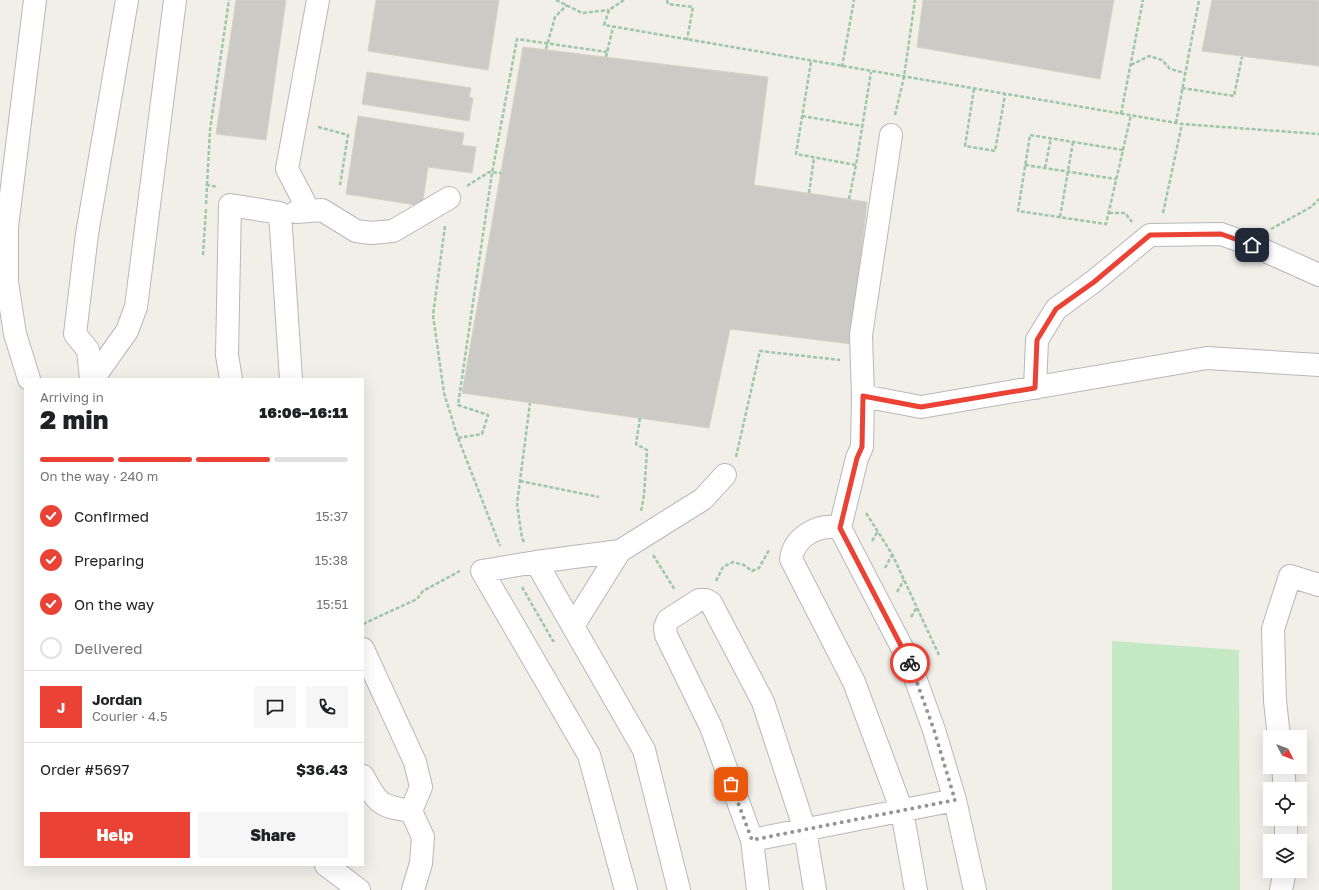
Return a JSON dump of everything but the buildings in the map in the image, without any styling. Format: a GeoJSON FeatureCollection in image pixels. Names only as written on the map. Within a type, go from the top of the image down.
{"type":"FeatureCollection","features":[{"type":"Feature","properties":{"kind":"lane"},"geometry":{"type":"LineString","coordinates":[[29,378],[15,334],[8,282],[7,227],[35,0]]}},
{"type":"Feature","properties":{"kind":"lane"},"geometry":{"type":"LineString","coordinates":[[92,378],[88,350],[75,334],[87,234],[127,0]]}},
{"type":"Feature","properties":{"kind":"lane"},"geometry":{"type":"LineString","coordinates":[[93,378],[127,331],[136,307],[175,0]]}},
{"type":"Feature","properties":{"kind":"lane"},"geometry":{"type":"LineString","coordinates":[[309,211],[287,169],[318,0]]}},
{"type":"Feature","properties":{"kind":"lane"},"geometry":{"type":"LineString","coordinates":[[891,135],[861,335],[863,396],[862,447],[857,458],[842,519],[909,661],[934,730],[955,800],[975,890]]}},
{"type":"Feature","properties":{"kind":"lane"},"geometry":{"type":"LineString","coordinates":[[231,378],[227,355],[230,205],[280,213],[322,210],[356,231],[371,233],[393,231],[449,198]]}},
{"type":"Feature","properties":{"kind":"lane"},"geometry":{"type":"LineString","coordinates":[[280,213],[291,378]]}},
{"type":"Feature","properties":{"kind":"lane"},"geometry":{"type":"LineString","coordinates":[[1035,388],[1037,340],[1056,309],[1094,282],[1150,235],[1221,234],[1252,245],[1319,275]]}},
{"type":"Feature","properties":{"kind":"lane"},"geometry":{"type":"LineString","coordinates":[[863,396],[921,407],[1207,358],[1319,364]]}},
{"type":"Feature","properties":{"kind":"lane"},"geometry":{"type":"LineString","coordinates":[[573,626],[633,544],[703,499],[725,475]]}},
{"type":"Feature","properties":{"kind":"lane"},"geometry":{"type":"LineString","coordinates":[[842,519],[815,530],[801,538],[792,548],[791,559],[854,682],[902,811],[916,890]]}},
{"type":"Feature","properties":{"kind":"lane"},"geometry":{"type":"LineString","coordinates":[[626,890],[589,755],[480,570],[536,562],[633,544]]}},
{"type":"Feature","properties":{"kind":"lane"},"geometry":{"type":"LineString","coordinates":[[536,562],[644,750],[679,890]]}},
{"type":"Feature","properties":{"kind":"lane"},"geometry":{"type":"LineString","coordinates":[[1278,730],[1275,701],[1273,629],[1290,576],[1319,585]]}},
{"type":"Feature","properties":{"kind":"lane"},"geometry":{"type":"LineString","coordinates":[[758,890],[752,840],[711,727],[666,635],[665,627],[668,620],[699,600],[706,600],[711,603],[763,702],[805,830],[814,890]]}},
{"type":"Feature","properties":{"kind":"lane"},"geometry":{"type":"LineString","coordinates":[[364,651],[415,762],[421,788],[411,811],[422,837],[421,863],[413,890]]}},
{"type":"Feature","properties":{"kind":"lane"},"geometry":{"type":"LineString","coordinates":[[364,778],[374,798],[390,807],[411,811]]}},
{"type":"Feature","properties":{"kind":"lane"},"geometry":{"type":"LineString","coordinates":[[752,840],[955,800]]}},
{"type":"Feature","properties":{"kind":"lane"},"geometry":{"type":"LineString","coordinates":[[327,866],[359,890]]}},
{"type":"Feature","properties":{"kind":"lane"},"geometry":{"type":"LineString","coordinates":[[1281,890],[1284,878]]}},
{"type":"Feature","properties":{"kind":"path"},"geometry":{"type":"LineString","coordinates":[[207,185],[210,130],[229,0]]}},
{"type":"Feature","properties":{"kind":"path"},"geometry":{"type":"LineString","coordinates":[[556,0],[582,13],[609,10],[624,0]]}},
{"type":"Feature","properties":{"kind":"path"},"geometry":{"type":"LineString","coordinates":[[667,0],[668,4],[693,7],[687,40]]}},
{"type":"Feature","properties":{"kind":"path"},"geometry":{"type":"LineString","coordinates":[[842,67],[854,0]]}},
{"type":"Feature","properties":{"kind":"path"},"geometry":{"type":"LineString","coordinates":[[891,135],[904,78],[915,0]]}},
{"type":"Feature","properties":{"kind":"path"},"geometry":{"type":"LineString","coordinates":[[1122,114],[1143,0]]}},
{"type":"Feature","properties":{"kind":"path"},"geometry":{"type":"LineString","coordinates":[[1176,123],[1199,0]]}},
{"type":"Feature","properties":{"kind":"path"},"geometry":{"type":"LineString","coordinates":[[546,50],[555,17],[567,5]]}},
{"type":"Feature","properties":{"kind":"path"},"geometry":{"type":"LineString","coordinates":[[609,10],[604,25],[613,28],[1182,124],[1319,134]]}},
{"type":"Feature","properties":{"kind":"path"},"geometry":{"type":"LineString","coordinates":[[606,57],[613,28]]}},
{"type":"Feature","properties":{"kind":"path"},"geometry":{"type":"LineString","coordinates":[[458,438],[482,434],[488,415],[458,405],[492,173],[518,39],[548,42],[607,52]]}},
{"type":"Feature","properties":{"kind":"path"},"geometry":{"type":"LineString","coordinates":[[1130,65],[1150,56],[1162,60],[1170,69],[1185,73]]}},
{"type":"Feature","properties":{"kind":"path"},"geometry":{"type":"LineString","coordinates":[[1182,88],[1234,96],[1242,57]]}},
{"type":"Feature","properties":{"kind":"path"},"geometry":{"type":"LineString","coordinates":[[812,62],[796,154],[856,165]]}},
{"type":"Feature","properties":{"kind":"path"},"geometry":{"type":"LineString","coordinates":[[849,199],[856,165],[870,72]]}},
{"type":"Feature","properties":{"kind":"path"},"geometry":{"type":"LineString","coordinates":[[974,89],[965,146],[995,151],[1005,94]]}},
{"type":"Feature","properties":{"kind":"path"},"geometry":{"type":"LineString","coordinates":[[1123,150],[1030,135],[1018,210],[1106,224],[1116,179],[1123,150],[1131,115]]}},
{"type":"Feature","properties":{"kind":"path"},"geometry":{"type":"LineString","coordinates":[[802,116],[862,126]]}},
{"type":"Feature","properties":{"kind":"path"},"geometry":{"type":"LineString","coordinates":[[296,121],[348,135],[340,185]]}},
{"type":"Feature","properties":{"kind":"path"},"geometry":{"type":"LineString","coordinates":[[1150,235],[1162,219],[1182,124]]}},
{"type":"Feature","properties":{"kind":"path"},"geometry":{"type":"LineString","coordinates":[[1045,168],[1051,138]]}},
{"type":"Feature","properties":{"kind":"path"},"geometry":{"type":"LineString","coordinates":[[1060,217],[1073,142]]}},
{"type":"Feature","properties":{"kind":"path"},"geometry":{"type":"LineString","coordinates":[[809,193],[814,158]]}},
{"type":"Feature","properties":{"kind":"path"},"geometry":{"type":"LineString","coordinates":[[1025,165],[1116,179]]}},
{"type":"Feature","properties":{"kind":"path"},"geometry":{"type":"LineString","coordinates":[[364,624],[417,599],[423,591],[492,565],[502,552],[458,438],[444,393],[433,315],[449,198],[489,172],[500,173]]}},
{"type":"Feature","properties":{"kind":"path"},"geometry":{"type":"LineString","coordinates":[[1252,245],[1274,226],[1311,207],[1319,199]]}},
{"type":"Feature","properties":{"kind":"path"},"geometry":{"type":"LineString","coordinates":[[725,475],[736,457],[760,350],[862,363]]}},
{"type":"Feature","properties":{"kind":"path"},"geometry":{"type":"LineString","coordinates":[[530,403],[517,504],[522,538],[536,562]]}},
{"type":"Feature","properties":{"kind":"path"},"geometry":{"type":"LineString","coordinates":[[640,418],[636,444],[647,450],[644,495],[633,544],[678,595]]}},
{"type":"Feature","properties":{"kind":"path"},"geometry":{"type":"LineString","coordinates":[[520,481],[599,497]]}},
{"type":"Feature","properties":{"kind":"path"},"geometry":{"type":"LineString","coordinates":[[842,519],[857,497],[892,554],[939,655]]}},
{"type":"Feature","properties":{"kind":"path"},"geometry":{"type":"LineString","coordinates":[[494,546],[497,540]]}},
{"type":"Feature","properties":{"kind":"path"},"geometry":{"type":"LineString","coordinates":[[710,580],[716,581],[723,567],[733,562],[752,571],[759,568],[770,547]]}},
{"type":"Feature","properties":{"kind":"path"},"geometry":{"type":"LineString","coordinates":[[520,585],[553,641],[573,626]]}},
{"type":"Feature","properties":{"kind":"green space"},"geometry":{"type":"Polygon","coordinates":[[[1112,641],[1239,650],[1240,890],[1112,890],[1112,641]]]}},
{"type":"Feature","properties":{"kind":"way so far"},"geometry":{"type":"LineString","coordinates":[[731,784],[752,840],[955,800],[934,730],[910,663]]}},
{"type":"Feature","properties":{"kind":"route"},"geometry":{"type":"LineString","coordinates":[[910,663],[840,528],[857,458],[862,447],[863,396],[921,407],[1035,388],[1037,340],[1056,309],[1094,282],[1150,235],[1221,234],[1252,245]]}}]}
